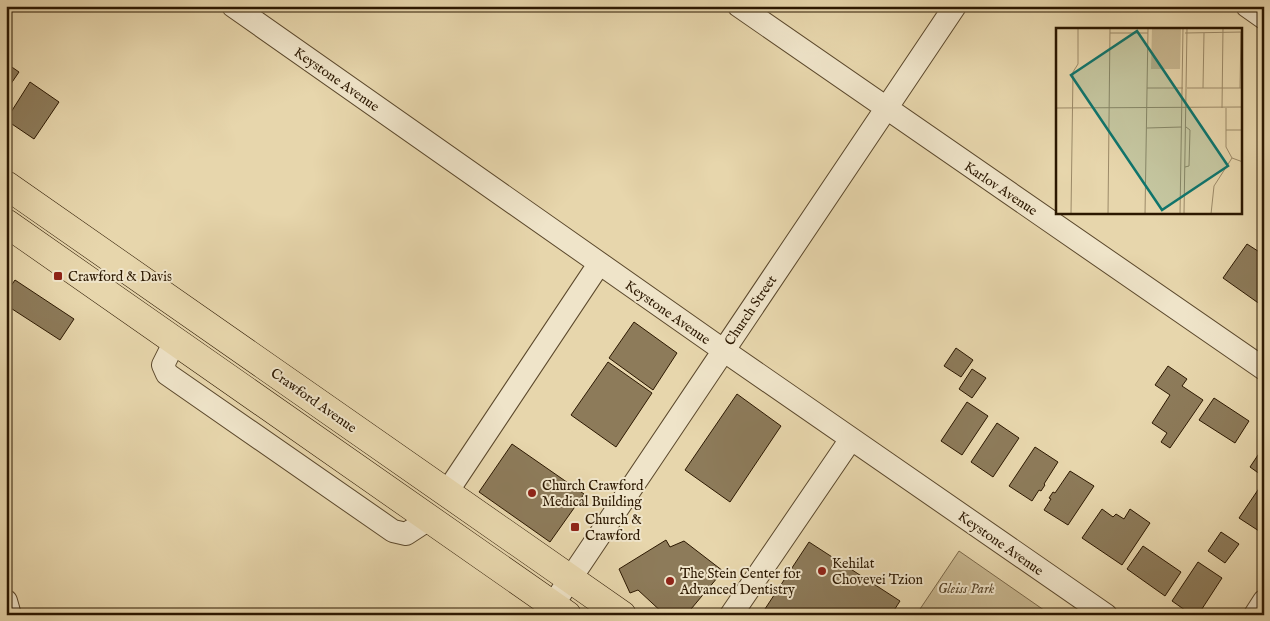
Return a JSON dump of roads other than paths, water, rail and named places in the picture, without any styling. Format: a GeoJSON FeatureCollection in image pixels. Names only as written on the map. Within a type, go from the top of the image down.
{"type":"FeatureCollection","features":[{"type":"Feature","properties":{"kind":"main road","name":"Crawford Avenue"},"geometry":{"type":"LineString","coordinates":[[6,185],[622,615]]}},
{"type":"Feature","properties":{"kind":"main road"},"geometry":{"type":"LineString","coordinates":[[6,223],[429,518],[555,611]]}},
{"type":"Feature","properties":{"kind":"street","name":"Keystone Avenue"},"geometry":{"type":"LineString","coordinates":[[233,6],[599,264],[1106,615]]}},
{"type":"Feature","properties":{"kind":"street","name":"Karlov Avenue"},"geometry":{"type":"LineString","coordinates":[[739,6],[1264,368]]}},
{"type":"Feature","properties":{"kind":"street","name":"Church Street"},"geometry":{"type":"LineString","coordinates":[[555,611],[570,578],[955,6]]}},
{"type":"Feature","properties":{"kind":"street"},"geometry":{"type":"LineString","coordinates":[[1247,6],[1264,18]]}},
{"type":"Feature","properties":{"kind":"street"},"geometry":{"type":"LineString","coordinates":[[71,268],[88,242]]}},
{"type":"Feature","properties":{"kind":"street"},"geometry":{"type":"LineString","coordinates":[[447,492],[599,264]]}},
{"type":"Feature","properties":{"kind":"street"},"geometry":{"type":"LineString","coordinates":[[731,615],[851,438]]}},
{"type":"Feature","properties":{"kind":"street"},"geometry":{"type":"LineString","coordinates":[[6,601],[10,615]]}},
{"type":"Feature","properties":{"kind":"street"},"geometry":{"type":"LineString","coordinates":[[1254,615],[1264,601]]}},
{"type":"Feature","properties":{"kind":"place","name":"Crawford & Davis"},"geometry":{"type":"Point","coordinates":[58,276]}},
{"type":"Feature","properties":{"kind":"place","name":"Church Crawford Medical Building"},"geometry":{"type":"Point","coordinates":[532,493]}},
{"type":"Feature","properties":{"kind":"place","name":"Church & Crawford"},"geometry":{"type":"Point","coordinates":[575,527]}},
{"type":"Feature","properties":{"kind":"place","name":"Kehilat Chovevei Tzion"},"geometry":{"type":"Point","coordinates":[822,571]}},
{"type":"Feature","properties":{"kind":"place","name":"The Stein Center for Advanced Dentistry"},"geometry":{"type":"Point","coordinates":[670,581]}},
{"type":"Feature","properties":{"kind":"park label","name":"Gleiss Park"},"geometry":{"type":"Point","coordinates":[966,588]}}]}
